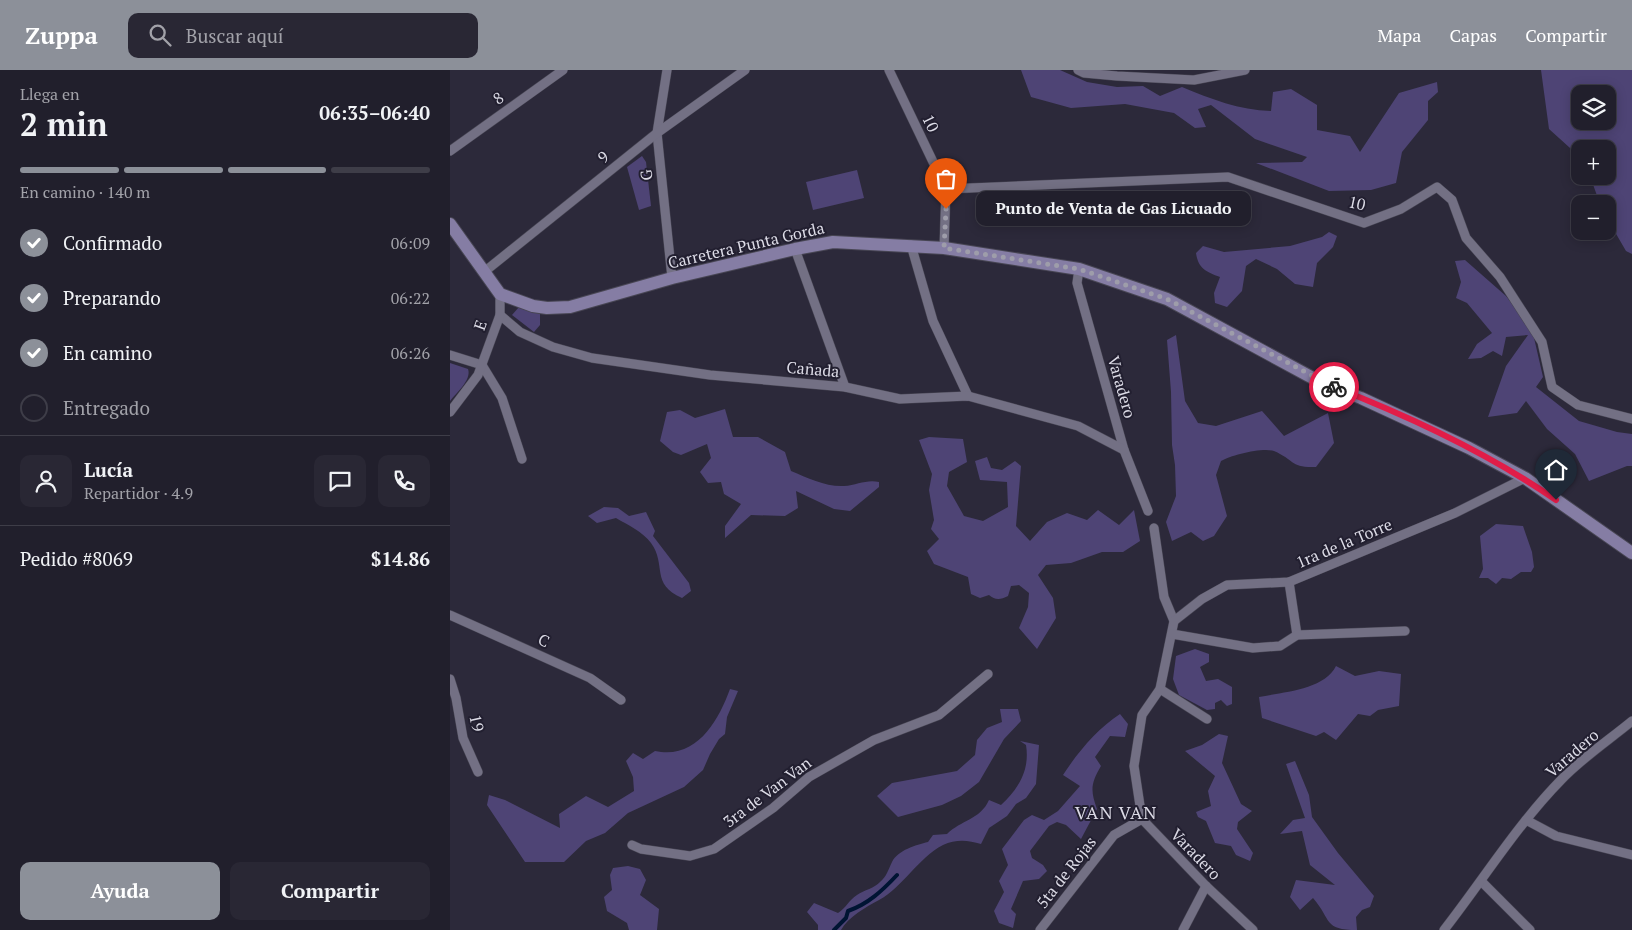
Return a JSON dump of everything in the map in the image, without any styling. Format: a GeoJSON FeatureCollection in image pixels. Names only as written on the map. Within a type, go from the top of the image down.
{"type":"FeatureCollection","features":[{"type":"Feature","properties":{"kind":"main road"},"geometry":{"type":"LineString","coordinates":[[450,224],[454,238],[484,272],[500,294]]}},
{"type":"Feature","properties":{"kind":"main road","name":"Carretera Punta Gorda"},"geometry":{"type":"LineString","coordinates":[[500,294],[533,306],[570,308],[672,278],[833,242],[944,248],[1079,269],[1167,299],[1322,383],[1361,398],[1469,448],[1525,478],[1632,553]]}},
{"type":"Feature","properties":{"kind":"street","name":"8"},"geometry":{"type":"LineString","coordinates":[[450,151],[563,70]]}},
{"type":"Feature","properties":{"kind":"street","name":"G"},"geometry":{"type":"LineString","coordinates":[[667,70],[657,133],[672,278]]}},
{"type":"Feature","properties":{"kind":"street","name":"9"},"geometry":{"type":"LineString","coordinates":[[484,272],[657,133],[745,70]]}},
{"type":"Feature","properties":{"kind":"street","name":"10"},"geometry":{"type":"LineString","coordinates":[[889,70],[946,189],[944,248]]}},
{"type":"Feature","properties":{"kind":"street"},"geometry":{"type":"LineString","coordinates":[[1078,70],[1084,73],[1117,76],[1194,80],[1245,70]]}},
{"type":"Feature","properties":{"kind":"street"},"geometry":{"type":"LineString","coordinates":[[1187,70],[1194,80]]}},
{"type":"Feature","properties":{"kind":"street","name":"10"},"geometry":{"type":"LineString","coordinates":[[946,189],[1228,177],[1364,223],[1401,209],[1437,187],[1452,200],[1466,238],[1500,277],[1542,342],[1552,387],[1578,405],[1632,419]]}},
{"type":"Feature","properties":{"kind":"street"},"geometry":{"type":"LineString","coordinates":[[911,245],[933,321],[968,396]]}},
{"type":"Feature","properties":{"kind":"street"},"geometry":{"type":"LineString","coordinates":[[795,249],[845,387]]}},
{"type":"Feature","properties":{"kind":"street","name":"Varadero"},"geometry":{"type":"LineString","coordinates":[[1079,269],[1077,283],[1124,450],[1148,511]]}},
{"type":"Feature","properties":{"kind":"street","name":"E"},"geometry":{"type":"LineString","coordinates":[[482,365],[500,315],[500,294]]}},
{"type":"Feature","properties":{"kind":"street","name":"Cañada"},"geometry":{"type":"LineString","coordinates":[[500,315],[520,332],[553,347],[592,358],[710,375],[845,387],[900,398],[968,396],[1078,426],[1124,450]]}},
{"type":"Feature","properties":{"kind":"street"},"geometry":{"type":"LineString","coordinates":[[450,355],[482,365],[502,398],[522,459]]}},
{"type":"Feature","properties":{"kind":"street"},"geometry":{"type":"LineString","coordinates":[[450,411],[478,375],[482,365]]}},
{"type":"Feature","properties":{"kind":"street","name":"1ra de la Torre"},"geometry":{"type":"LineString","coordinates":[[1174,621],[1202,599],[1227,585],[1289,582],[1455,513],[1525,478]]}},
{"type":"Feature","properties":{"kind":"street"},"geometry":{"type":"LineString","coordinates":[[1142,819],[1134,766],[1142,715],[1160,690],[1174,621],[1164,597],[1154,528]]}},
{"type":"Feature","properties":{"kind":"street"},"geometry":{"type":"LineString","coordinates":[[1289,582],[1297,635]]}},
{"type":"Feature","properties":{"kind":"street","name":"C"},"geometry":{"type":"LineString","coordinates":[[450,615],[590,678],[622,700]]}},
{"type":"Feature","properties":{"kind":"street"},"geometry":{"type":"LineString","coordinates":[[1172,634],[1253,648],[1280,646],[1297,635],[1405,631]]}},
{"type":"Feature","properties":{"kind":"street","name":"3ra de Van Van"},"geometry":{"type":"LineString","coordinates":[[632,845],[641,850],[690,856],[714,849],[773,808],[809,777],[874,740],[940,715],[988,674]]}},
{"type":"Feature","properties":{"kind":"street","name":"19"},"geometry":{"type":"LineString","coordinates":[[450,679],[456,698],[463,738],[478,772]]}},
{"type":"Feature","properties":{"kind":"street"},"geometry":{"type":"LineString","coordinates":[[1160,690],[1207,719]]}},
{"type":"Feature","properties":{"kind":"street","name":"Varadero"},"geometry":{"type":"LineString","coordinates":[[1444,930],[1482,882],[1526,820],[1562,778],[1632,721]]}},
{"type":"Feature","properties":{"kind":"street","name":"Varadero"},"geometry":{"type":"LineString","coordinates":[[1142,819],[1206,886],[1253,930]]}},
{"type":"Feature","properties":{"kind":"street","name":"5ta de Rojas"},"geometry":{"type":"LineString","coordinates":[[1040,930],[1114,835],[1142,819]]}},
{"type":"Feature","properties":{"kind":"street"},"geometry":{"type":"LineString","coordinates":[[1526,820],[1556,836],[1632,855]]}},
{"type":"Feature","properties":{"kind":"street"},"geometry":{"type":"LineString","coordinates":[[1482,882],[1530,930]]}},
{"type":"Feature","properties":{"kind":"street"},"geometry":{"type":"LineString","coordinates":[[1183,930],[1206,886]]}},
{"type":"Feature","properties":{"kind":"shaded area"},"geometry":{"type":"Polygon","coordinates":[[[1021,70],[1060,70],[1087,82],[1117,87],[1143,86],[1160,96],[1182,87],[1225,103],[1248,109],[1271,111],[1273,92],[1291,89],[1317,105],[1317,130],[1350,136],[1360,152],[1399,93],[1437,82],[1438,92],[1428,101],[1428,120],[1402,152],[1396,183],[1371,190],[1329,191],[1256,163],[1302,162],[1307,157],[1255,139],[1211,105],[1198,109],[1206,127],[1195,128],[1174,113],[1125,104],[1071,108],[1031,97],[1021,70]]]}},
{"type":"Feature","properties":{"kind":"shaded area"},"geometry":{"type":"Polygon","coordinates":[[[1541,70],[1632,70],[1632,254],[1626,251],[1616,234],[1616,195],[1597,195],[1593,185],[1616,185],[1616,140],[1571,140],[1571,149],[1549,129],[1541,70]]]}},
{"type":"Feature","properties":{"kind":"shaded area"},"geometry":{"type":"Polygon","coordinates":[[[642,156],[646,162],[651,206],[639,210],[627,167],[642,156]]]}},
{"type":"Feature","properties":{"kind":"shaded area"},"geometry":{"type":"Polygon","coordinates":[[[857,170],[864,198],[813,210],[806,182],[857,170]]]}},
{"type":"Feature","properties":{"kind":"shaded area"},"geometry":{"type":"Polygon","coordinates":[[[1329,232],[1337,236],[1333,247],[1317,263],[1313,287],[1295,284],[1277,269],[1256,259],[1246,266],[1242,291],[1227,307],[1215,303],[1214,293],[1220,277],[1201,266],[1196,253],[1203,246],[1224,252],[1290,246],[1322,237],[1329,232]]]}},
{"type":"Feature","properties":{"kind":"shaded area"},"geometry":{"type":"Polygon","coordinates":[[[1465,260],[1506,296],[1532,329],[1543,377],[1536,387],[1579,421],[1617,432],[1632,434],[1632,466],[1627,466],[1589,481],[1575,454],[1547,429],[1526,401],[1517,413],[1488,417],[1506,366],[1528,335],[1506,337],[1502,356],[1493,351],[1481,358],[1468,359],[1477,344],[1492,333],[1467,303],[1456,298],[1461,282],[1455,261],[1465,260]]]}},
{"type":"Feature","properties":{"kind":"shaded area"},"geometry":{"type":"Polygon","coordinates":[[[519,307],[540,313],[540,325],[534,332],[512,315],[519,307]]]}},
{"type":"Feature","properties":{"kind":"shaded area"},"geometry":{"type":"Polygon","coordinates":[[[1176,335],[1185,401],[1198,423],[1216,426],[1262,411],[1284,436],[1328,413],[1334,443],[1316,467],[1297,465],[1281,454],[1269,450],[1247,452],[1221,461],[1216,475],[1227,516],[1214,536],[1203,541],[1191,532],[1172,541],[1166,522],[1176,496],[1167,340],[1176,335]]]}},
{"type":"Feature","properties":{"kind":"shaded area"},"geometry":{"type":"Polygon","coordinates":[[[450,363],[468,369],[469,373],[466,382],[450,401],[450,363]]]}},
{"type":"Feature","properties":{"kind":"shaded area"},"geometry":{"type":"Polygon","coordinates":[[[725,409],[733,437],[758,437],[785,452],[791,471],[817,482],[831,485],[844,486],[875,481],[879,482],[879,487],[850,511],[834,509],[796,491],[798,508],[785,516],[751,515],[725,538],[725,526],[741,504],[724,494],[721,482],[708,483],[700,472],[711,458],[707,444],[681,455],[673,452],[660,441],[667,412],[680,410],[695,418],[725,409]]]}},
{"type":"Feature","properties":{"kind":"shaded area"},"geometry":{"type":"Polygon","coordinates":[[[929,437],[963,439],[967,462],[949,472],[947,486],[964,516],[983,521],[1008,507],[1007,482],[980,480],[975,461],[987,457],[991,468],[1002,470],[1015,461],[1021,466],[1016,526],[1030,541],[1047,522],[1067,513],[1087,520],[1098,510],[1119,525],[1134,510],[1140,541],[1123,552],[1102,552],[1071,563],[1046,565],[1038,575],[1053,598],[1056,618],[1037,649],[1019,628],[1028,607],[1029,593],[1019,585],[1011,586],[1008,596],[1002,598],[996,599],[989,595],[980,598],[971,594],[968,577],[934,564],[927,551],[939,539],[931,529],[934,520],[929,490],[932,474],[919,440],[929,437]]]}},
{"type":"Feature","properties":{"kind":"shaded area"},"geometry":{"type":"Polygon","coordinates":[[[604,507],[618,508],[629,516],[646,512],[655,531],[653,536],[689,583],[691,591],[682,598],[672,593],[666,587],[660,574],[656,551],[648,539],[640,532],[616,518],[597,523],[588,516],[604,507]]]}},
{"type":"Feature","properties":{"kind":"shaded area"},"geometry":{"type":"Polygon","coordinates":[[[1496,524],[1523,526],[1532,552],[1534,567],[1531,572],[1521,572],[1511,579],[1502,578],[1496,584],[1488,578],[1479,578],[1483,569],[1480,536],[1496,524]]]}},
{"type":"Feature","properties":{"kind":"shaded area"},"geometry":{"type":"Polygon","coordinates":[[[1195,649],[1209,654],[1209,662],[1200,667],[1206,681],[1218,679],[1232,687],[1232,704],[1227,706],[1221,700],[1215,703],[1215,709],[1207,710],[1179,695],[1173,679],[1176,656],[1195,649]]]}},
{"type":"Feature","properties":{"kind":"shaded area"},"geometry":{"type":"Polygon","coordinates":[[[1336,666],[1355,676],[1379,671],[1401,674],[1399,706],[1378,710],[1370,716],[1358,714],[1336,740],[1324,732],[1316,736],[1262,718],[1259,697],[1302,689],[1313,685],[1330,674],[1336,666]]]}},
{"type":"Feature","properties":{"kind":"shaded area"},"geometry":{"type":"Polygon","coordinates":[[[730,689],[738,691],[727,717],[725,734],[719,739],[703,770],[684,787],[628,813],[605,833],[586,841],[564,862],[525,862],[487,805],[489,795],[505,800],[560,828],[559,814],[586,796],[608,807],[634,791],[633,777],[626,761],[633,753],[643,759],[655,751],[670,752],[682,750],[694,744],[712,725],[730,689]]]}},
{"type":"Feature","properties":{"kind":"shaded area"},"geometry":{"type":"Polygon","coordinates":[[[1000,709],[1018,709],[1021,721],[1004,739],[979,782],[961,796],[942,805],[898,817],[877,796],[892,783],[957,771],[975,755],[977,740],[987,728],[1002,722],[1000,709]]]}},
{"type":"Feature","properties":{"kind":"shaded area"},"geometry":{"type":"Polygon","coordinates":[[[1120,714],[1128,724],[1125,737],[1110,736],[1095,757],[1101,766],[1095,777],[1093,787],[1093,797],[1097,809],[1081,839],[1066,825],[1057,822],[1049,826],[1030,851],[1032,858],[1043,865],[1047,871],[1039,879],[1023,881],[1011,909],[1016,914],[1013,928],[999,923],[994,911],[1004,892],[999,881],[1008,865],[1002,849],[1024,820],[1032,815],[1044,820],[1058,811],[1080,786],[1063,775],[1088,742],[1120,714]]]}},
{"type":"Feature","properties":{"kind":"shaded area"},"geometry":{"type":"Polygon","coordinates":[[[1219,734],[1228,736],[1222,763],[1241,804],[1252,811],[1238,822],[1237,829],[1253,853],[1250,861],[1236,855],[1231,846],[1215,843],[1206,821],[1198,817],[1196,812],[1211,806],[1208,791],[1215,776],[1185,751],[1202,745],[1219,734]]]}},
{"type":"Feature","properties":{"kind":"shaded area"},"geometry":{"type":"Polygon","coordinates":[[[1020,741],[1039,745],[1036,784],[1026,798],[1016,804],[1007,816],[989,828],[981,844],[962,841],[943,845],[926,857],[896,888],[863,909],[844,925],[841,930],[818,930],[818,925],[807,912],[814,903],[838,913],[854,897],[878,884],[886,875],[898,854],[913,846],[928,842],[933,835],[947,834],[981,812],[989,800],[1001,805],[1018,785],[1025,770],[1026,745],[1020,741]]]}},
{"type":"Feature","properties":{"kind":"shaded area"},"geometry":{"type":"Polygon","coordinates":[[[1295,761],[1309,795],[1312,817],[1338,853],[1374,896],[1370,907],[1362,910],[1356,917],[1357,930],[1346,930],[1333,926],[1313,898],[1300,910],[1290,897],[1296,880],[1335,885],[1310,865],[1302,831],[1280,834],[1293,820],[1305,818],[1286,764],[1295,761]]]}},
{"type":"Feature","properties":{"kind":"shaded area"},"geometry":{"type":"Polygon","coordinates":[[[628,866],[640,869],[646,880],[640,895],[659,909],[657,930],[629,930],[627,923],[607,911],[604,897],[612,890],[610,875],[613,868],[628,866]]]}},
{"type":"Feature","properties":{"kind":"waterway"},"geometry":{"type":"LineString","coordinates":[[834,930],[846,918],[848,911],[862,905],[897,875]]}},
{"type":"Feature","properties":{"kind":"way so far"},"geometry":{"type":"LineString","coordinates":[[946,209],[944,248],[1079,269],[1167,299],[1322,383],[1334,387]]}},
{"type":"Feature","properties":{"kind":"place","name":"Punto de Venta de Gas Licuado"},"geometry":{"type":"Point","coordinates":[946,209]}},
{"type":"Feature","properties":{"kind":"district","name":"VAN VAN"},"geometry":{"type":"Point","coordinates":[1116,812]}},
{"type":"Feature","properties":{"kind":"route"},"geometry":{"type":"LineString","coordinates":[[1334,387],[1469,448],[1525,478],[1556,500]]}}]}
